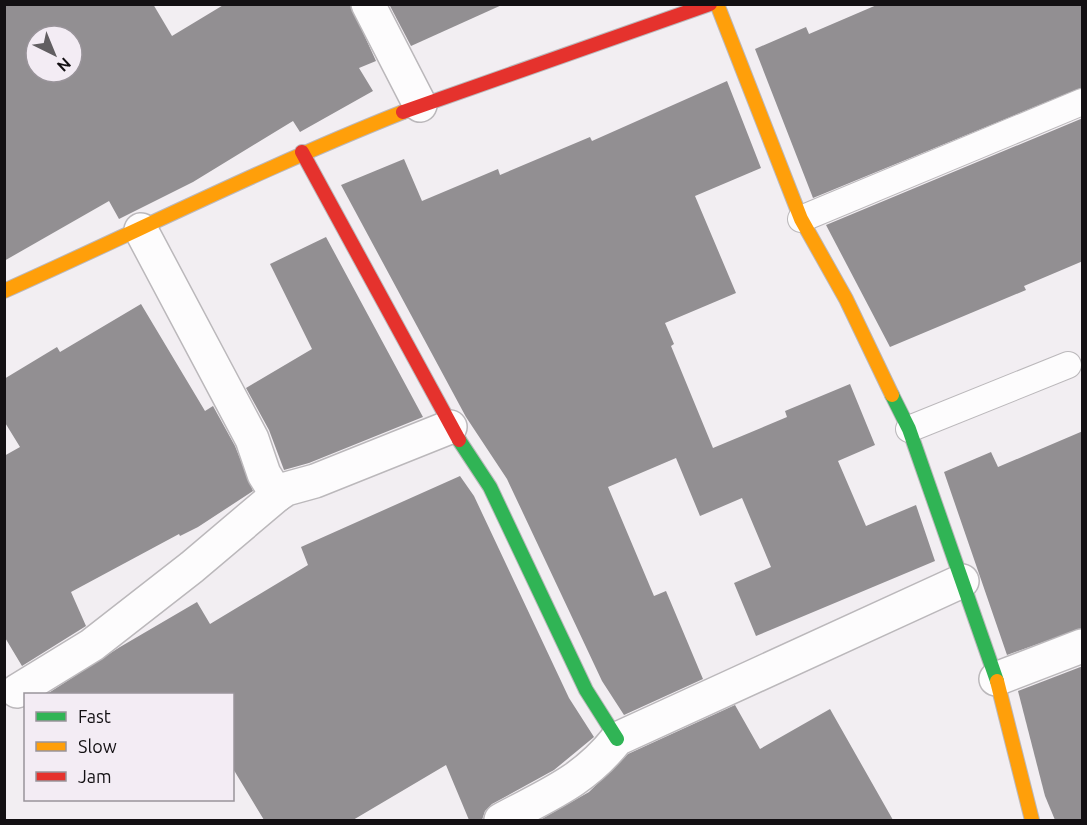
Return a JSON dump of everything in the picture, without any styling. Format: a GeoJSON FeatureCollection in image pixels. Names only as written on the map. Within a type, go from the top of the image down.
{"type":"FeatureCollection","features":[{"type":"Feature","properties":{"kind":"street"},"geometry":{"type":"LineString","coordinates":[[368,4],[420,105]]}},
{"type":"Feature","properties":{"kind":"street"},"geometry":{"type":"LineString","coordinates":[[4,291],[141,230],[219,190],[302,152],[420,105],[676,10],[710,4]]}},
{"type":"Feature","properties":{"kind":"street"},"geometry":{"type":"LineString","coordinates":[[717,4],[801,219],[846,299],[909,429],[996,679],[1032,820]]}},
{"type":"Feature","properties":{"kind":"street"},"geometry":{"type":"LineString","coordinates":[[302,152],[450,427],[490,487],[586,690],[617,740]]}},
{"type":"Feature","properties":{"kind":"street"},"geometry":{"type":"LineString","coordinates":[[141,230],[252,439],[264,474],[277,495]]}},
{"type":"Feature","properties":{"kind":"street"},"geometry":{"type":"LineString","coordinates":[[17,691],[92,645],[192,567],[286,489],[315,481],[450,427]]}},
{"type":"Feature","properties":{"kind":"street"},"geometry":{"type":"LineString","coordinates":[[501,820],[575,780],[594,766],[617,740],[962,580]]}},
{"type":"Feature","properties":{"kind":"street"},"geometry":{"type":"LineString","coordinates":[[996,679],[1083,646]]}},
{"type":"Feature","properties":{"kind":"lane"},"geometry":{"type":"LineString","coordinates":[[801,219],[1083,102]]}},
{"type":"Feature","properties":{"kind":"lane"},"geometry":{"type":"LineString","coordinates":[[909,429],[1068,365]]}},
{"type":"Feature","properties":{"kind":"building"},"geometry":{"type":"Polygon","coordinates":[[[4,4],[153,4],[172,36],[225,4],[350,4],[376,61],[359,68],[373,91],[300,132],[293,121],[193,182],[119,219],[109,201],[4,261],[4,4]]]}},
{"type":"Feature","properties":{"kind":"building"},"geometry":{"type":"Polygon","coordinates":[[[389,4],[504,4],[411,46],[389,4]]]}},
{"type":"Feature","properties":{"kind":"building"},"geometry":{"type":"Polygon","coordinates":[[[879,4],[1083,4],[1083,87],[813,198],[755,49],[806,27],[809,34],[879,4]]]}},
{"type":"Feature","properties":{"kind":"building"},"geometry":{"type":"Polygon","coordinates":[[[727,81],[761,168],[695,196],[736,293],[665,323],[674,344],[671,346],[713,448],[787,417],[785,411],[850,384],[875,445],[838,461],[866,526],[916,505],[935,561],[756,636],[734,583],[771,567],[742,498],[700,516],[676,458],[608,487],[654,596],[666,591],[703,679],[624,715],[602,681],[507,479],[466,417],[341,185],[404,159],[422,201],[498,169],[500,175],[590,137],[592,141],[727,81]]]}},
{"type":"Feature","properties":{"kind":"building"},"geometry":{"type":"Polygon","coordinates":[[[1083,118],[1083,261],[1024,286],[1026,290],[890,347],[826,225],[1083,118]]]}},
{"type":"Feature","properties":{"kind":"building"},"geometry":{"type":"Polygon","coordinates":[[[326,237],[423,417],[309,463],[284,470],[269,430],[246,388],[312,349],[270,264],[326,237]]]}},
{"type":"Feature","properties":{"kind":"building"},"geometry":{"type":"Polygon","coordinates":[[[141,304],[205,411],[213,406],[235,446],[253,491],[198,527],[180,536],[179,534],[71,592],[86,626],[22,666],[4,636],[4,456],[20,447],[4,421],[4,379],[57,347],[60,352],[141,304]]]}},
{"type":"Feature","properties":{"kind":"building"},"geometry":{"type":"Polygon","coordinates":[[[1083,431],[1083,628],[1007,655],[944,472],[991,452],[998,467],[1083,431]]]}},
{"type":"Feature","properties":{"kind":"building"},"geometry":{"type":"Polygon","coordinates":[[[460,476],[474,496],[569,698],[594,737],[554,770],[492,804],[485,811],[482,820],[469,820],[446,765],[353,820],[264,820],[234,770],[234,693],[49,693],[120,647],[197,602],[210,624],[308,565],[301,547],[460,476]]]}},
{"type":"Feature","properties":{"kind":"building"},"geometry":{"type":"Polygon","coordinates":[[[1083,666],[1083,820],[1055,820],[1045,796],[1018,691],[1083,666]]]}},
{"type":"Feature","properties":{"kind":"building"},"geometry":{"type":"Polygon","coordinates":[[[735,705],[760,749],[830,709],[893,820],[540,820],[589,792],[628,754],[735,705]]]}},
{"type":"Feature","properties":{"kind":"traffic: fast"},"geometry":{"type":"LineString","coordinates":[[892,395],[909,429],[997,681]]}},
{"type":"Feature","properties":{"kind":"traffic: fast"},"geometry":{"type":"LineString","coordinates":[[459,440],[490,487],[586,690],[617,739]]}},
{"type":"Feature","properties":{"kind":"traffic: slow"},"geometry":{"type":"LineString","coordinates":[[717,4],[801,219],[846,299],[892,395]]}},
{"type":"Feature","properties":{"kind":"traffic: slow"},"geometry":{"type":"LineString","coordinates":[[4,291],[252,177],[403,112]]}},
{"type":"Feature","properties":{"kind":"traffic: slow"},"geometry":{"type":"LineString","coordinates":[[997,681],[1032,820]]}},
{"type":"Feature","properties":{"kind":"traffic: jam"},"geometry":{"type":"LineString","coordinates":[[403,112],[710,4]]}},
{"type":"Feature","properties":{"kind":"traffic: jam"},"geometry":{"type":"LineString","coordinates":[[302,152],[459,440]]}}]}
